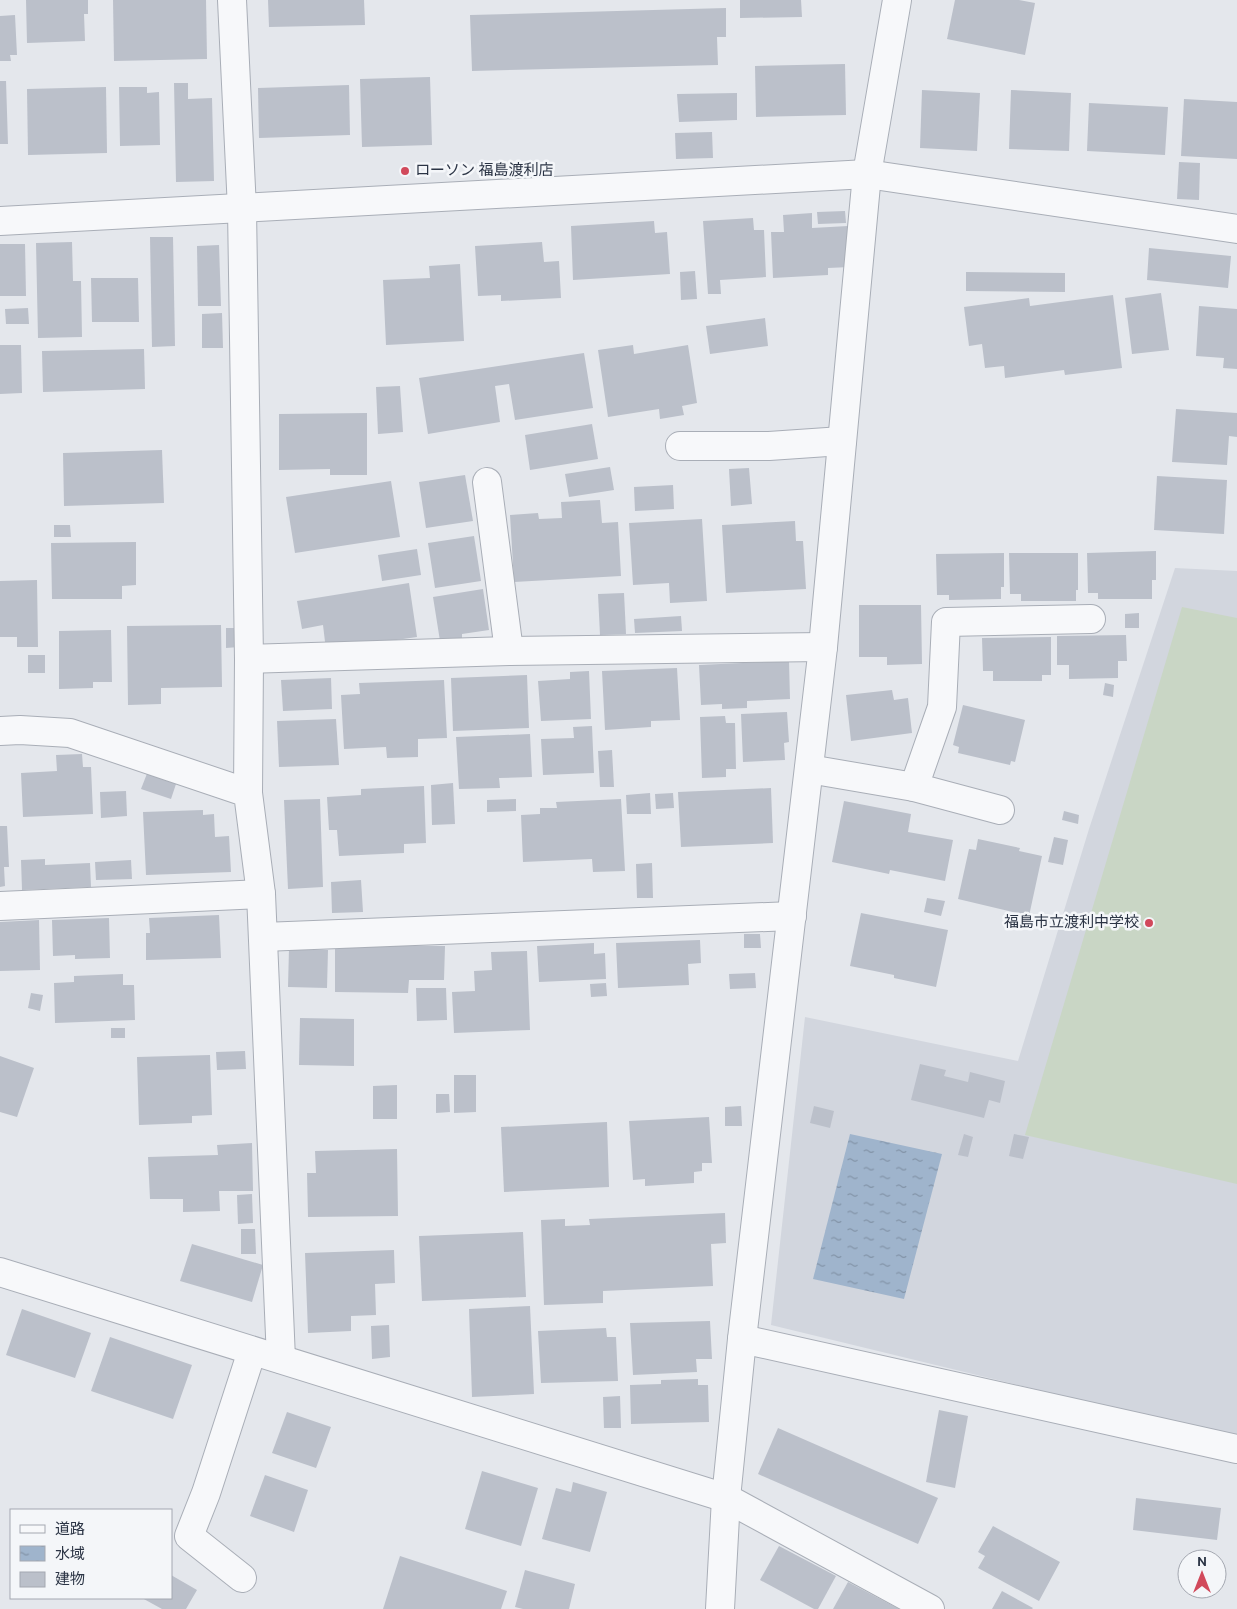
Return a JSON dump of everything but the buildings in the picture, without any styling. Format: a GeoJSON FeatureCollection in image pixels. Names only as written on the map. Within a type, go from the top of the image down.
{"type":"FeatureCollection","features":[{"type":"Feature","properties":{"kind":"street"},"geometry":{"type":"LineString","coordinates":[[232,0],[242,209],[249,659],[248,792],[261,894],[282,1359]]}},
{"type":"Feature","properties":{"kind":"street"},"geometry":{"type":"LineString","coordinates":[[720,1609],[726,1498],[742,1338],[824,647],[867,174],[898,0]]}},
{"type":"Feature","properties":{"kind":"street"},"geometry":{"type":"LineString","coordinates":[[0,221],[867,174],[1237,229]]}},
{"type":"Feature","properties":{"kind":"street"},"geometry":{"type":"LineString","coordinates":[[680,446],[769,446],[842,441]]}},
{"type":"Feature","properties":{"kind":"street"},"geometry":{"type":"LineString","coordinates":[[487,482],[509,651]]}},
{"type":"Feature","properties":{"kind":"street"},"geometry":{"type":"LineString","coordinates":[[914,787],[942,707],[946,622],[1091,619]]}},
{"type":"Feature","properties":{"kind":"street"},"geometry":{"type":"LineString","coordinates":[[249,659],[509,651],[824,647]]}},
{"type":"Feature","properties":{"kind":"street"},"geometry":{"type":"LineString","coordinates":[[0,731],[20,730],[70,733],[248,792]]}},
{"type":"Feature","properties":{"kind":"street"},"geometry":{"type":"LineString","coordinates":[[809,769],[914,787],[1000,810]]}},
{"type":"Feature","properties":{"kind":"street"},"geometry":{"type":"LineString","coordinates":[[0,906],[261,894]]}},
{"type":"Feature","properties":{"kind":"street"},"geometry":{"type":"LineString","coordinates":[[263,937],[792,916]]}},
{"type":"Feature","properties":{"kind":"street"},"geometry":{"type":"LineString","coordinates":[[0,1272],[726,1498],[930,1609]]}},
{"type":"Feature","properties":{"kind":"street"},"geometry":{"type":"LineString","coordinates":[[742,1338],[1237,1449]]}},
{"type":"Feature","properties":{"kind":"street"},"geometry":{"type":"LineString","coordinates":[[242,1578],[189,1536],[206,1493],[252,1351]]}},
{"type":"Feature","properties":{"kind":"shaded area","name":"福島市立渡利中学校"},"geometry":{"type":"Polygon","coordinates":[[[1175,568],[1237,571],[1237,1438],[771,1325],[805,1017],[1018,1061],[1089,829],[1175,568]]]}},
{"type":"Feature","properties":{"kind":"green space"},"geometry":{"type":"Polygon","coordinates":[[[1182,607],[1237,618],[1237,1184],[1025,1135],[1182,607]]]}},
{"type":"Feature","properties":{"kind":"water"},"geometry":{"type":"Polygon","coordinates":[[[850,1134],[942,1154],[904,1299],[813,1279],[850,1134]]]}},
{"type":"Feature","properties":{"kind":"place","name":"ローソン 福島渡利店"},"geometry":{"type":"Point","coordinates":[405,171]}},
{"type":"Feature","properties":{"kind":"place","name":"福島市立渡利中学校"},"geometry":{"type":"Point","coordinates":[1149,923]}}]}
